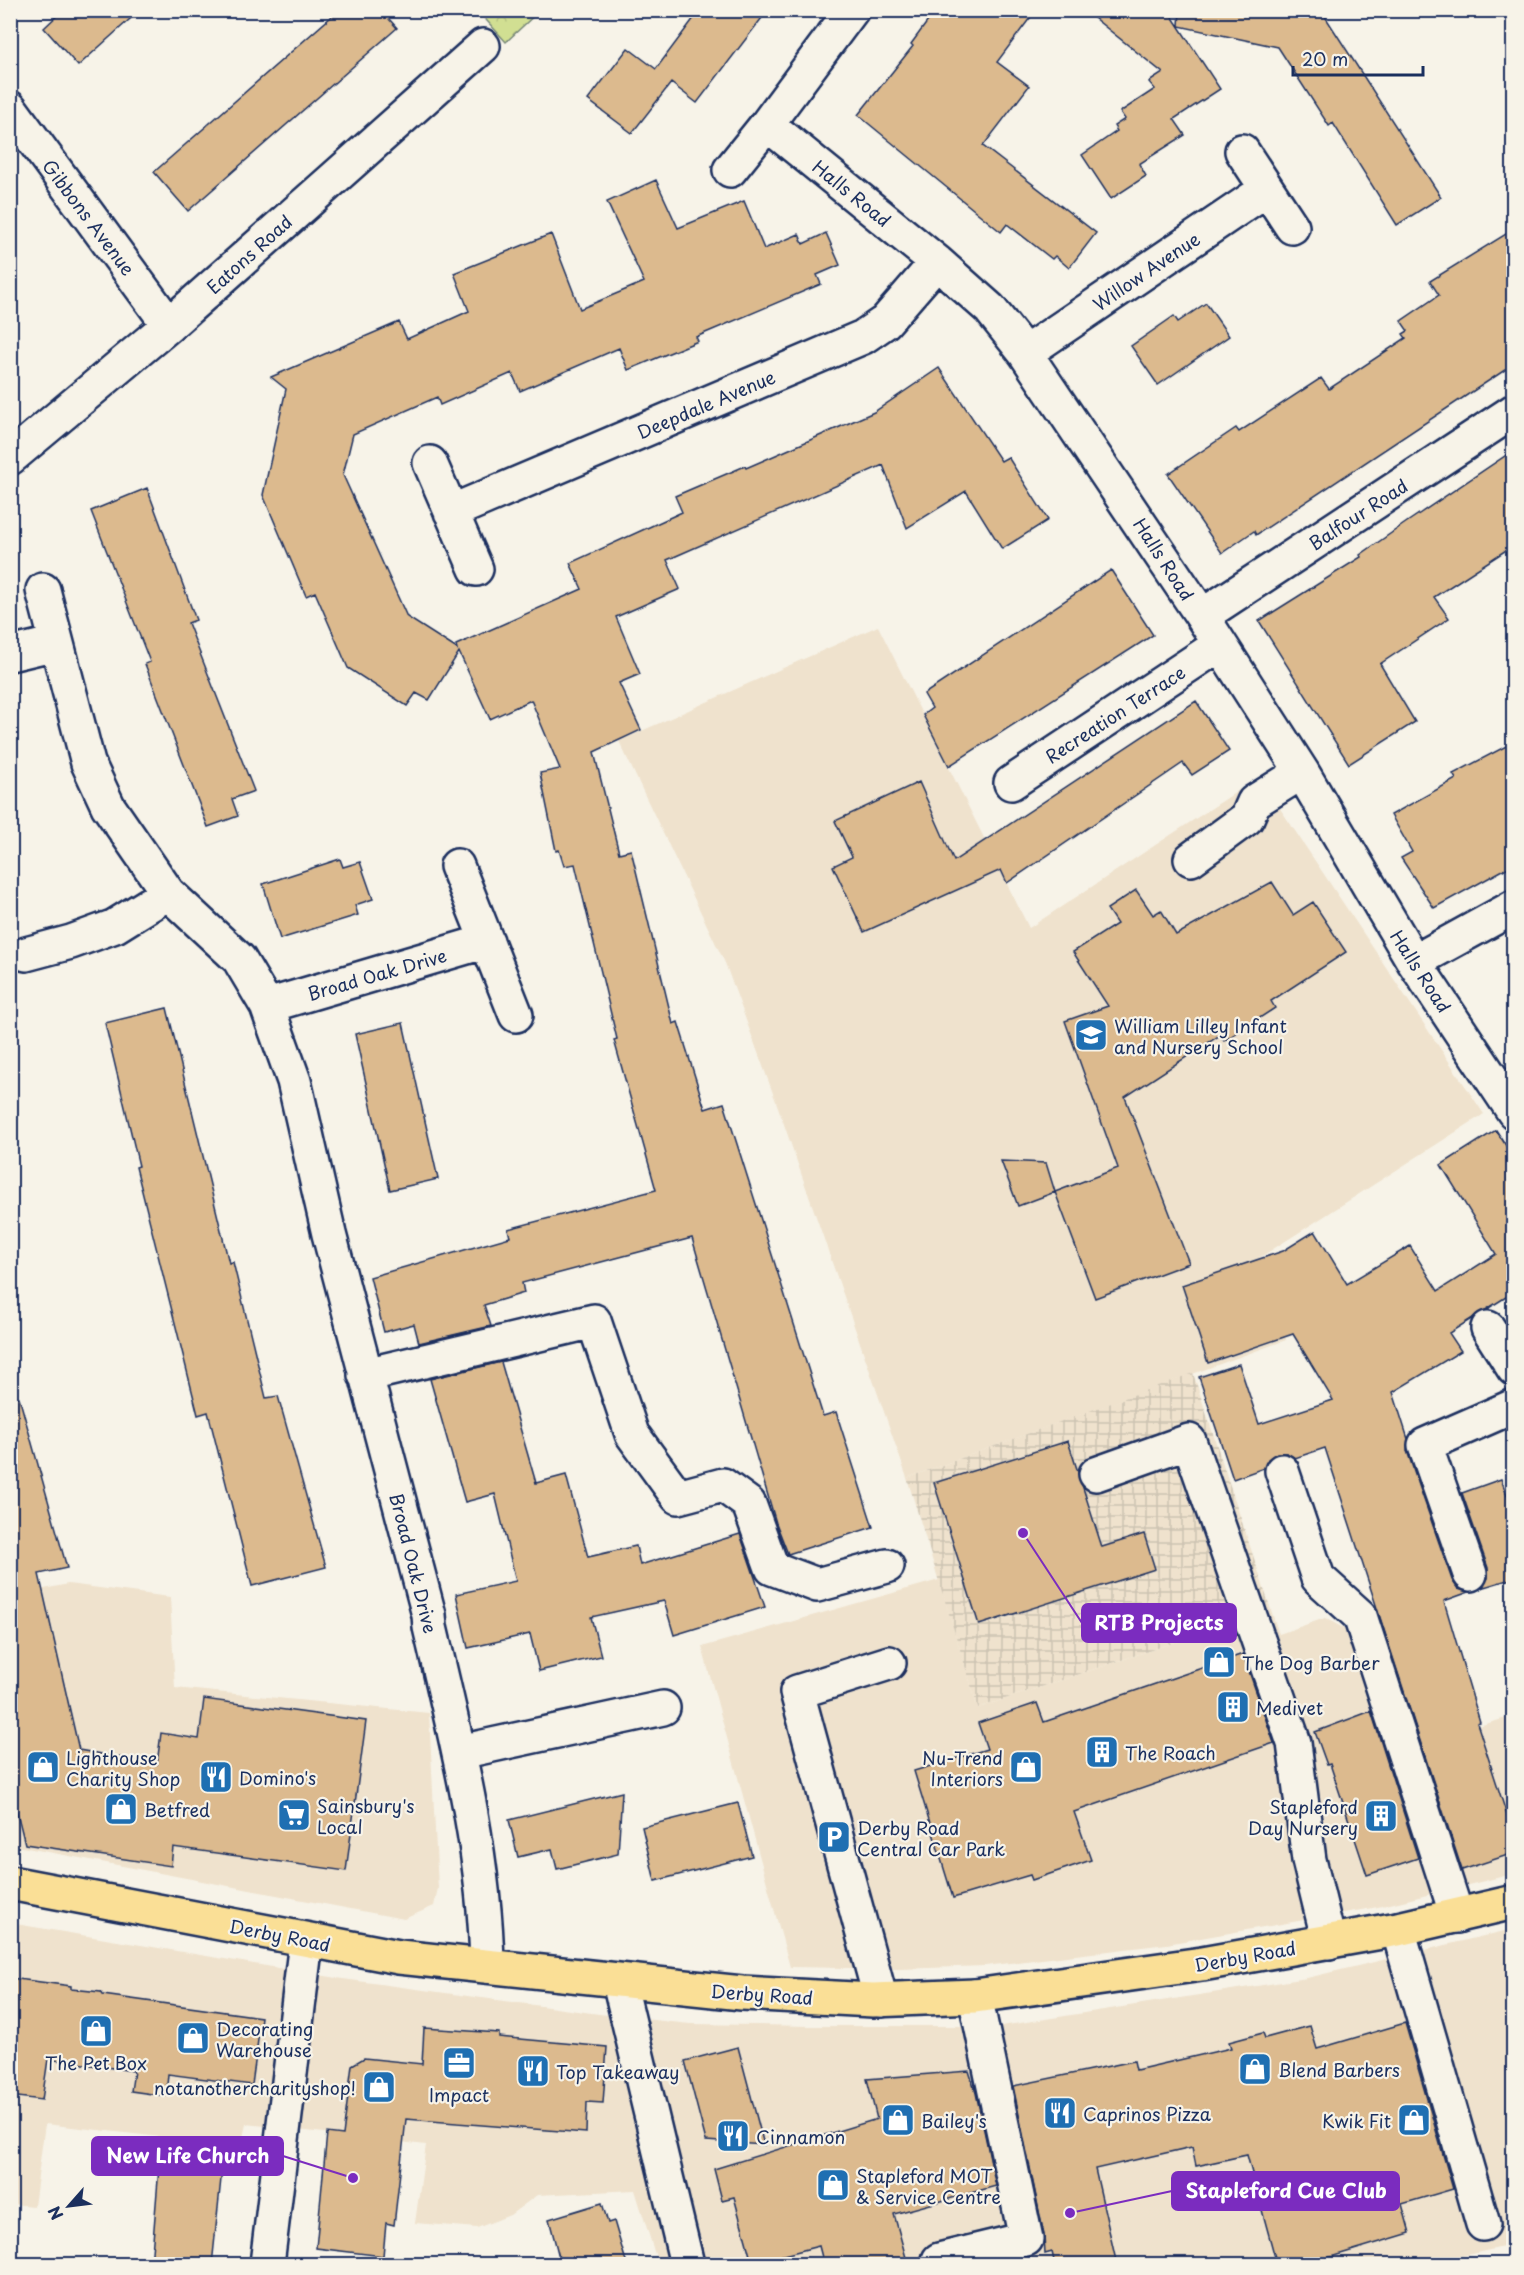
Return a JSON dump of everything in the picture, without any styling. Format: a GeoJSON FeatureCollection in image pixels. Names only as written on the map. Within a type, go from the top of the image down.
{"type":"FeatureCollection","features":[{"type":"Feature","properties":{"kind":"main road","name":"Derby Road"},"geometry":{"type":"LineString","coordinates":[[10,1883],[399,1957],[790,1997],[881,2000],[975,1996],[1202,1964],[1398,1929],[1514,1902]]}},
{"type":"Feature","properties":{"kind":"street"},"geometry":{"type":"LineString","coordinates":[[730,170],[852,10]]}},
{"type":"Feature","properties":{"kind":"street","name":"Eatons Road"},"geometry":{"type":"LineString","coordinates":[[10,458],[169,325],[483,46]]}},
{"type":"Feature","properties":{"kind":"street","name":"Gibbons Avenue"},"geometry":{"type":"LineString","coordinates":[[10,108],[169,325]]}},
{"type":"Feature","properties":{"kind":"street","name":"Halls Road"},"geometry":{"type":"LineString","coordinates":[[767,124],[937,262],[990,309],[1025,353],[1059,400],[1202,616],[1302,772],[1414,962],[1514,1112]]}},
{"type":"Feature","properties":{"kind":"street"},"geometry":{"type":"LineString","coordinates":[[1242,151],[1292,227]]}},
{"type":"Feature","properties":{"kind":"street","name":"Willow Avenue"},"geometry":{"type":"LineString","coordinates":[[1025,353],[1267,189]]}},
{"type":"Feature","properties":{"kind":"street","name":"Deepdale Avenue"},"geometry":{"type":"LineString","coordinates":[[451,512],[863,337],[885,322],[937,262]]}},
{"type":"Feature","properties":{"kind":"street","name":"Balfour Road"},"geometry":{"type":"LineString","coordinates":[[1202,616],[1514,411]]}},
{"type":"Feature","properties":{"kind":"street"},"geometry":{"type":"LineString","coordinates":[[430,463],[476,569]]}},
{"type":"Feature","properties":{"kind":"street","name":"Broad Oak Drive"},"geometry":{"type":"LineString","coordinates":[[43,590],[95,783],[134,846],[168,893],[239,959],[267,1006],[294,1081],[364,1375],[429,1615],[429,1627],[460,1752],[479,1865],[486,1926],[487,1966]]}},
{"type":"Feature","properties":{"kind":"street"},"geometry":{"type":"LineString","coordinates":[[10,654],[56,643]]}},
{"type":"Feature","properties":{"kind":"street","name":"Recreation Terrace"},"geometry":{"type":"LineString","coordinates":[[1011,783],[1219,645]]}},
{"type":"Feature","properties":{"kind":"street"},"geometry":{"type":"LineString","coordinates":[[1191,858],[1247,818],[1254,802],[1302,772]]}},
{"type":"Feature","properties":{"kind":"street"},"geometry":{"type":"LineString","coordinates":[[457,866],[516,1016]]}},
{"type":"Feature","properties":{"kind":"street"},"geometry":{"type":"LineString","coordinates":[[26,954],[115,926],[168,893]]}},
{"type":"Feature","properties":{"kind":"street"},"geometry":{"type":"LineString","coordinates":[[1414,962],[1514,907]]}},
{"type":"Feature","properties":{"kind":"street","name":"Broad Oak Drive"},"geometry":{"type":"LineString","coordinates":[[267,1006],[487,941]]}},
{"type":"Feature","properties":{"kind":"street"},"geometry":{"type":"LineString","coordinates":[[364,1375],[594,1321],[632,1434],[678,1497],[723,1485],[748,1504],[772,1568],[817,1585],[887,1566]]}},
{"type":"Feature","properties":{"kind":"street"},"geometry":{"type":"LineString","coordinates":[[1488,1328],[1514,1369]]}},
{"type":"Feature","properties":{"kind":"street"},"geometry":{"type":"LineString","coordinates":[[1470,1574],[1425,1444],[1514,1406]]}},
{"type":"Feature","properties":{"kind":"street"},"geometry":{"type":"LineString","coordinates":[[1096,1474],[1190,1441],[1294,1743],[1309,1860],[1329,1942]]}},
{"type":"Feature","properties":{"kind":"street"},"geometry":{"type":"LineString","coordinates":[[1281,1471],[1318,1578],[1360,1616],[1457,1916]]}},
{"type":"Feature","properties":{"kind":"street"},"geometry":{"type":"LineString","coordinates":[[881,2000],[797,1692],[890,1663]]}},
{"type":"Feature","properties":{"kind":"street"},"geometry":{"type":"LineString","coordinates":[[460,1752],[663,1708]]}},
{"type":"Feature","properties":{"kind":"street"},"geometry":{"type":"LineString","coordinates":[[1398,1929],[1483,2224]]}},
{"type":"Feature","properties":{"kind":"street"},"geometry":{"type":"LineString","coordinates":[[267,2265],[306,1941]]}},
{"type":"Feature","properties":{"kind":"street"},"geometry":{"type":"LineString","coordinates":[[618,1981],[687,2265]]}},
{"type":"Feature","properties":{"kind":"street"},"geometry":{"type":"LineString","coordinates":[[939,2260],[1026,2239],[975,1996]]}},
{"type":"Feature","properties":{"kind":"shaded area","name":"William Lilley Infant and Nursery School"},"geometry":{"type":"Polygon","coordinates":[[[878,626],[1029,928],[1259,777],[1484,1114],[1259,1258],[1286,1340],[907,1478],[778,1107],[725,963],[619,741],[878,626]]]}},
{"type":"Feature","properties":{"kind":"shaded area"},"geometry":{"type":"Polygon","coordinates":[[[1193,1373],[1271,1610],[978,1708],[907,1478],[1193,1373]]]}},
{"type":"Feature","properties":{"kind":"shaded area"},"geometry":{"type":"Polygon","coordinates":[[[939,1580],[978,1708],[1271,1610],[1279,1634],[1325,1618],[1347,1630],[1380,1621],[1381,1671],[1403,1748],[1513,1716],[1513,1874],[1378,1907],[1167,1944],[985,1966],[901,1969],[790,1967],[702,1647],[939,1580]]]}},
{"type":"Feature","properties":{"kind":"shaded area"},"geometry":{"type":"Polygon","coordinates":[[[68,1584],[170,1597],[175,1688],[429,1713],[438,1888],[434,1906],[404,1919],[11,1845],[11,1596],[68,1584]]]}},
{"type":"Feature","properties":{"kind":"shaded area"},"geometry":{"type":"Polygon","coordinates":[[[10,1923],[343,1979],[599,2014],[690,2024],[811,2026],[1001,2026],[1307,1978],[1513,1929],[1513,2245],[1425,2264],[658,2264],[635,2190],[537,2195],[510,2215],[477,2228],[415,2223],[426,2145],[246,2124],[241,2146],[45,2124],[34,2206],[11,2204],[10,1923]]]}},
{"type":"Feature","properties":{"kind":"green space"},"geometry":{"type":"Polygon","coordinates":[[[478,11],[539,11],[506,42],[478,11]]]}},
{"type":"Feature","properties":{"kind":"building"},"geometry":{"type":"Polygon","coordinates":[[[63,10],[140,10],[78,66],[44,28],[63,10]]]}},
{"type":"Feature","properties":{"kind":"building"},"geometry":{"type":"Polygon","coordinates":[[[339,10],[381,10],[397,28],[188,211],[154,172],[339,10]]]}},
{"type":"Feature","properties":{"kind":"building"},"geometry":{"type":"Polygon","coordinates":[[[700,10],[768,10],[697,103],[671,83],[632,133],[588,100],[628,48],[656,69],[700,10]]]}},
{"type":"Feature","properties":{"kind":"building"},"geometry":{"type":"Polygon","coordinates":[[[936,10],[1036,10],[997,62],[1029,86],[983,146],[1096,233],[1069,268],[1055,256],[1052,259],[1007,224],[1001,232],[858,115],[913,46],[911,44],[936,10]]]}},
{"type":"Feature","properties":{"kind":"building"},"geometry":{"type":"Polygon","coordinates":[[[1084,10],[1168,10],[1220,89],[1174,119],[1185,135],[1139,164],[1146,176],[1111,199],[1082,155],[1117,131],[1114,126],[1125,119],[1120,112],[1155,89],[1149,82],[1163,73],[1084,10]]]}},
{"type":"Feature","properties":{"kind":"building"},"geometry":{"type":"Polygon","coordinates":[[[1180,10],[1321,10],[1441,197],[1397,225],[1333,123],[1329,126],[1278,47],[1179,26],[1180,10]]]}},
{"type":"Feature","properties":{"kind":"building"},"geometry":{"type":"Polygon","coordinates":[[[656,180],[678,228],[744,201],[764,249],[799,234],[803,244],[826,233],[840,265],[817,275],[821,284],[696,337],[698,341],[628,370],[619,348],[520,391],[512,373],[440,405],[437,397],[353,434],[343,475],[407,617],[457,649],[456,645],[582,589],[570,563],[682,512],[675,496],[745,466],[746,468],[874,412],[939,368],[1001,461],[1008,457],[1048,520],[1002,549],[966,491],[907,528],[883,465],[667,560],[680,589],[616,617],[640,674],[619,683],[641,730],[594,752],[619,853],[631,850],[673,1024],[678,1022],[705,1109],[724,1103],[823,1416],[836,1412],[873,1527],[788,1554],[776,1523],[692,1238],[522,1283],[524,1293],[484,1305],[491,1326],[419,1343],[414,1324],[384,1332],[370,1277],[510,1237],[508,1229],[656,1190],[614,1040],[617,1039],[575,864],[564,866],[559,850],[556,851],[540,773],[560,769],[531,700],[490,719],[459,652],[429,700],[416,693],[407,706],[348,668],[315,592],[306,596],[263,495],[286,389],[271,377],[399,322],[407,339],[469,311],[454,273],[551,234],[580,309],[644,282],[607,202],[656,180]]]}},
{"type":"Feature","properties":{"kind":"building"},"geometry":{"type":"Polygon","coordinates":[[[1514,229],[1514,364],[1256,535],[1254,531],[1222,553],[1168,474],[1236,428],[1239,432],[1321,378],[1329,389],[1406,338],[1403,334],[1408,331],[1401,321],[1439,295],[1430,281],[1514,229]]]}},
{"type":"Feature","properties":{"kind":"building"},"geometry":{"type":"Polygon","coordinates":[[[1206,303],[1229,336],[1158,385],[1131,346],[1174,316],[1178,322],[1206,303]]]}},
{"type":"Feature","properties":{"kind":"building"},"geometry":{"type":"Polygon","coordinates":[[[1514,450],[1514,545],[1434,597],[1449,618],[1380,664],[1415,722],[1349,764],[1259,621],[1361,557],[1360,555],[1407,522],[1514,450]]]}},
{"type":"Feature","properties":{"kind":"building"},"geometry":{"type":"Polygon","coordinates":[[[147,488],[196,620],[188,623],[254,791],[232,799],[238,816],[208,827],[145,664],[150,662],[91,511],[147,488]]]}},
{"type":"Feature","properties":{"kind":"building"},"geometry":{"type":"Polygon","coordinates":[[[1111,570],[1153,635],[949,766],[923,715],[932,708],[924,694],[1111,570]]]}},
{"type":"Feature","properties":{"kind":"building"},"geometry":{"type":"Polygon","coordinates":[[[1196,701],[1229,751],[1192,775],[1183,763],[1007,883],[1001,870],[864,932],[833,866],[852,857],[835,821],[919,782],[954,861],[1196,701]]]}},
{"type":"Feature","properties":{"kind":"building"},"geometry":{"type":"Polygon","coordinates":[[[1514,742],[1514,864],[1434,908],[1401,858],[1412,852],[1391,815],[1456,779],[1453,774],[1514,742]]]}},
{"type":"Feature","properties":{"kind":"building"},"geometry":{"type":"Polygon","coordinates":[[[340,859],[343,867],[360,862],[373,899],[355,905],[358,915],[280,939],[263,884],[340,859]]]}},
{"type":"Feature","properties":{"kind":"building"},"geometry":{"type":"Polygon","coordinates":[[[1272,882],[1293,915],[1313,902],[1346,952],[1271,1001],[1275,1008],[1224,1041],[1220,1035],[1125,1097],[1189,1263],[1095,1298],[1055,1192],[1118,1168],[1065,1021],[1108,1006],[1073,952],[1117,924],[1107,909],[1136,890],[1153,915],[1161,910],[1176,935],[1272,882]]]}},
{"type":"Feature","properties":{"kind":"building"},"geometry":{"type":"Polygon","coordinates":[[[167,1008],[229,1263],[233,1262],[266,1398],[278,1396],[326,1567],[252,1586],[208,1412],[198,1415],[136,1167],[139,1166],[105,1023],[167,1008]]]}},
{"type":"Feature","properties":{"kind":"building"},"geometry":{"type":"Polygon","coordinates":[[[403,1023],[438,1179],[390,1190],[355,1034],[403,1023]]]}},
{"type":"Feature","properties":{"kind":"building"},"geometry":{"type":"Polygon","coordinates":[[[1496,1130],[1514,1158],[1514,1292],[1449,1333],[1461,1351],[1393,1392],[1408,1439],[1407,1451],[1452,1580],[1458,1589],[1469,1592],[1444,1601],[1480,1722],[1477,1723],[1514,1837],[1514,1853],[1462,1870],[1325,1448],[1295,1458],[1286,1453],[1277,1453],[1268,1459],[1264,1468],[1233,1479],[1199,1377],[1239,1364],[1259,1424],[1333,1400],[1293,1334],[1208,1363],[1182,1285],[1283,1251],[1315,1231],[1347,1284],[1410,1246],[1438,1291],[1496,1254],[1441,1165],[1496,1130]]]}},
{"type":"Feature","properties":{"kind":"building"},"geometry":{"type":"Polygon","coordinates":[[[1001,1161],[1046,1163],[1055,1192],[1018,1206],[1001,1161]]]}},
{"type":"Feature","properties":{"kind":"building"},"geometry":{"type":"Polygon","coordinates":[[[501,1362],[536,1483],[566,1475],[588,1557],[636,1546],[640,1565],[740,1534],[765,1607],[674,1635],[664,1601],[591,1617],[601,1656],[539,1671],[530,1634],[468,1648],[456,1594],[516,1581],[495,1494],[465,1502],[430,1379],[501,1362]]]}},
{"type":"Feature","properties":{"kind":"building"},"geometry":{"type":"Polygon","coordinates":[[[19,1397],[67,1568],[39,1574],[79,1750],[157,1764],[161,1733],[199,1739],[204,1699],[366,1721],[346,1871],[173,1847],[171,1866],[25,1844],[10,1785],[10,1398],[19,1397]]]}},
{"type":"Feature","properties":{"kind":"building"},"geometry":{"type":"Polygon","coordinates":[[[1068,1441],[1102,1547],[1144,1534],[1155,1569],[979,1625],[934,1483],[1068,1441]]]}},
{"type":"Feature","properties":{"kind":"building"},"geometry":{"type":"Polygon","coordinates":[[[1501,1479],[1514,1514],[1514,1578],[1481,1588],[1488,1578],[1488,1568],[1462,1493],[1501,1479]]]}},
{"type":"Feature","properties":{"kind":"building"},"geometry":{"type":"Polygon","coordinates":[[[1243,1654],[1274,1743],[1074,1812],[1091,1860],[1032,1880],[1030,1875],[953,1898],[914,1771],[987,1749],[978,1723],[1037,1703],[1044,1722],[1243,1654]]]}},
{"type":"Feature","properties":{"kind":"building","name":"Stapleford Day Nursery"},"geometry":{"type":"Polygon","coordinates":[[[1371,1711],[1418,1858],[1367,1875],[1330,1764],[1327,1765],[1315,1732],[1371,1711]]]}},
{"type":"Feature","properties":{"kind":"building"},"geometry":{"type":"Polygon","coordinates":[[[622,1792],[618,1854],[557,1869],[552,1849],[518,1857],[509,1820],[622,1792]]]}},
{"type":"Feature","properties":{"kind":"building"},"geometry":{"type":"Polygon","coordinates":[[[738,1803],[752,1856],[655,1881],[642,1827],[738,1803]]]}},
{"type":"Feature","properties":{"kind":"building"},"geometry":{"type":"Polygon","coordinates":[[[10,1978],[71,1986],[71,1989],[101,1992],[103,1995],[261,2017],[252,2085],[168,2074],[166,2096],[131,2091],[134,2071],[48,2059],[42,2100],[10,2096],[10,1978]]]}},
{"type":"Feature","properties":{"kind":"building"},"geometry":{"type":"Polygon","coordinates":[[[1405,2023],[1453,2189],[1402,2204],[1410,2233],[1324,2259],[1326,2265],[1277,2265],[1247,2155],[1196,2166],[1192,2147],[1095,2169],[1117,2265],[1055,2265],[1052,2252],[1045,2254],[1044,2235],[1013,2086],[1134,2061],[1136,2070],[1231,2048],[1229,2042],[1263,2033],[1265,2038],[1310,2026],[1317,2049],[1405,2023]]]}},
{"type":"Feature","properties":{"kind":"building"},"geometry":{"type":"Polygon","coordinates":[[[424,2028],[499,2033],[499,2037],[607,2047],[603,2103],[587,2102],[586,2133],[406,2119],[394,2225],[386,2223],[383,2256],[316,2248],[327,2133],[343,2135],[352,2065],[364,2058],[422,2064],[424,2028]]]}},
{"type":"Feature","properties":{"kind":"building","name":"Cinnamon"},"geometry":{"type":"Polygon","coordinates":[[[738,2047],[764,2145],[706,2141],[685,2061],[738,2047]]]}},
{"type":"Feature","properties":{"kind":"building"},"geometry":{"type":"Polygon","coordinates":[[[969,2071],[996,2186],[894,2214],[908,2265],[824,2265],[819,2246],[752,2263],[734,2197],[722,2200],[714,2169],[877,2119],[867,2079],[969,2071]]]}},
{"type":"Feature","properties":{"kind":"building"},"geometry":{"type":"Polygon","coordinates":[[[161,2143],[224,2150],[212,2265],[151,2265],[161,2143]]]}},
{"type":"Feature","properties":{"kind":"building"},"geometry":{"type":"Polygon","coordinates":[[[602,2203],[608,2223],[614,2221],[627,2265],[561,2265],[549,2219],[602,2203]]]}},
{"type":"Feature","properties":{"kind":"place","name":"William Lilley Infant and Nursery School"},"geometry":{"type":"Point","coordinates":[1091,1035]}},
{"type":"Feature","properties":{"kind":"place","name":"RTB Projects"},"geometry":{"type":"Point","coordinates":[1023,1533]}},
{"type":"Feature","properties":{"kind":"place","name":"The Dog Barber"},"geometry":{"type":"Point","coordinates":[1219,1662]}},
{"type":"Feature","properties":{"kind":"place","name":"Medivet"},"geometry":{"type":"Point","coordinates":[1233,1707]}},
{"type":"Feature","properties":{"kind":"place","name":"The Roach"},"geometry":{"type":"Point","coordinates":[1102,1752]}},
{"type":"Feature","properties":{"kind":"place","name":"Lighthouse Charity Shop"},"geometry":{"type":"Point","coordinates":[43,1767]}},
{"type":"Feature","properties":{"kind":"place","name":"Nu-Trend Interiors"},"geometry":{"type":"Point","coordinates":[1026,1767]}},
{"type":"Feature","properties":{"kind":"place","name":"Domino's"},"geometry":{"type":"Point","coordinates":[216,1777]}},
{"type":"Feature","properties":{"kind":"place","name":"Betfred"},"geometry":{"type":"Point","coordinates":[121,1809]}},
{"type":"Feature","properties":{"kind":"place","name":"Sainsbury's Local"},"geometry":{"type":"Point","coordinates":[294,1815]}},
{"type":"Feature","properties":{"kind":"place","name":"Stapleford Day Nursery"},"geometry":{"type":"Point","coordinates":[1381,1816]}},
{"type":"Feature","properties":{"kind":"place","name":"Derby Road Central Car Park"},"geometry":{"type":"Point","coordinates":[834,1837]}},
{"type":"Feature","properties":{"kind":"place","name":"The Pet Box"},"geometry":{"type":"Point","coordinates":[96,2031]}},
{"type":"Feature","properties":{"kind":"place","name":"Decorating Warehouse"},"geometry":{"type":"Point","coordinates":[193,2038]}},
{"type":"Feature","properties":{"kind":"place","name":"Impact"},"geometry":{"type":"Point","coordinates":[459,2063]}},
{"type":"Feature","properties":{"kind":"place","name":"Blend Barbers"},"geometry":{"type":"Point","coordinates":[1255,2069]}},
{"type":"Feature","properties":{"kind":"place","name":"Top Takeaway"},"geometry":{"type":"Point","coordinates":[533,2071]}},
{"type":"Feature","properties":{"kind":"place","name":"notanothercharityshop!"},"geometry":{"type":"Point","coordinates":[379,2087]}},
{"type":"Feature","properties":{"kind":"place","name":"Caprinos Pizza"},"geometry":{"type":"Point","coordinates":[1060,2113]}},
{"type":"Feature","properties":{"kind":"place","name":"Bailey's"},"geometry":{"type":"Point","coordinates":[898,2120]}},
{"type":"Feature","properties":{"kind":"place","name":"Kwik Fit"},"geometry":{"type":"Point","coordinates":[1414,2120]}},
{"type":"Feature","properties":{"kind":"place","name":"Cinnamon"},"geometry":{"type":"Point","coordinates":[733,2136]}},
{"type":"Feature","properties":{"kind":"place","name":"New Life Church"},"geometry":{"type":"Point","coordinates":[353,2178]}},
{"type":"Feature","properties":{"kind":"place","name":"Stapleford MOT & Service Centre"},"geometry":{"type":"Point","coordinates":[833,2185]}},
{"type":"Feature","properties":{"kind":"place","name":"Stapleford Cue Club"},"geometry":{"type":"Point","coordinates":[1070,2213]}}]}
